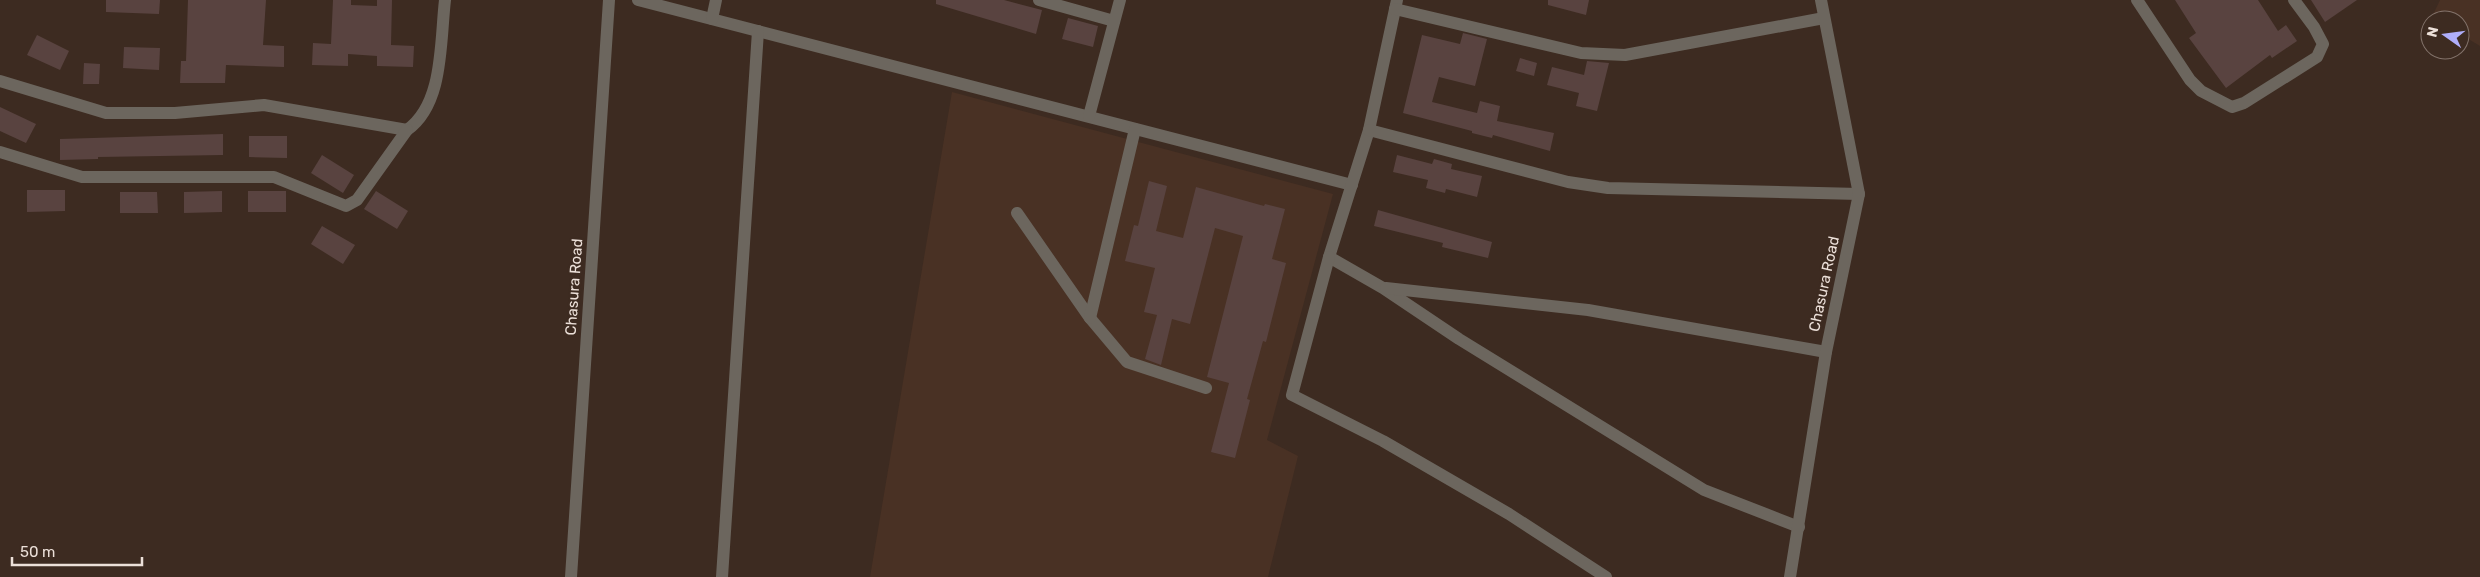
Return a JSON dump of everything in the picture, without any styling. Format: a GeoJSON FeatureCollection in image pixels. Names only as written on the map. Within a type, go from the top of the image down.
{"type":"FeatureCollection","features":[{"type":"Feature","properties":{"kind":"street"},"geometry":{"type":"LineString","coordinates":[[0,152],[82,178],[274,177],[346,206],[356,200],[407,130],[417,123],[432,94],[444,0]]}},
{"type":"Feature","properties":{"kind":"street","name":"Chasura Road"},"geometry":{"type":"LineString","coordinates":[[571,577],[609,0]]}},
{"type":"Feature","properties":{"kind":"street"},"geometry":{"type":"LineString","coordinates":[[638,0],[1352,184]]}},
{"type":"Feature","properties":{"kind":"street"},"geometry":{"type":"LineString","coordinates":[[712,19],[716,0]]}},
{"type":"Feature","properties":{"kind":"street"},"geometry":{"type":"LineString","coordinates":[[1039,0],[1114,21]]}},
{"type":"Feature","properties":{"kind":"street"},"geometry":{"type":"LineString","coordinates":[[1089,116],[1120,0]]}},
{"type":"Feature","properties":{"kind":"street","name":"Chasura Road"},"geometry":{"type":"LineString","coordinates":[[1790,577],[1826,352],[1859,194],[1821,0]]}},
{"type":"Feature","properties":{"kind":"street"},"geometry":{"type":"LineString","coordinates":[[2136,0],[2190,80],[2201,91],[2232,106],[2244,103],[2317,57],[2323,44],[2314,27],[2294,0]]}},
{"type":"Feature","properties":{"kind":"street"},"geometry":{"type":"LineString","coordinates":[[1606,577],[1509,514],[1383,441],[1292,395],[1329,257],[1369,130],[1396,4],[1581,53],[1600,55],[1625,55],[1824,18]]}},
{"type":"Feature","properties":{"kind":"street"},"geometry":{"type":"LineString","coordinates":[[722,577],[758,31]]}},
{"type":"Feature","properties":{"kind":"street"},"geometry":{"type":"LineString","coordinates":[[0,81],[106,113],[175,114],[264,105],[407,130]]}},
{"type":"Feature","properties":{"kind":"street"},"geometry":{"type":"LineString","coordinates":[[1090,318],[1135,129]]}},
{"type":"Feature","properties":{"kind":"street"},"geometry":{"type":"LineString","coordinates":[[1369,130],[1568,182],[1608,188],[1859,194]]}},
{"type":"Feature","properties":{"kind":"street"},"geometry":{"type":"LineString","coordinates":[[1017,213],[1090,318],[1127,362],[1206,388]]}},
{"type":"Feature","properties":{"kind":"street"},"geometry":{"type":"LineString","coordinates":[[1329,257],[1383,288],[1459,339],[1704,490],[1799,528]]}},
{"type":"Feature","properties":{"kind":"street"},"geometry":{"type":"LineString","coordinates":[[1383,288],[1588,310],[1826,352]]}},
{"type":"Feature","properties":{"kind":"shaded area"},"geometry":{"type":"Polygon","coordinates":[[[2440,0],[2480,0],[2480,46],[2470,40],[2470,10],[2435,10],[2440,0]]]}},
{"type":"Feature","properties":{"kind":"shaded area"},"geometry":{"type":"Polygon","coordinates":[[[952,92],[1333,194],[1267,440],[1298,456],[1268,577],[870,577],[952,92]]]}},
{"type":"Feature","properties":{"kind":"building"},"geometry":{"type":"Polygon","coordinates":[[[106,0],[160,0],[159,14],[106,12],[106,0]]]}},
{"type":"Feature","properties":{"kind":"building"},"geometry":{"type":"Polygon","coordinates":[[[188,0],[266,0],[263,45],[284,46],[284,67],[226,65],[225,83],[180,83],[181,61],[186,61],[188,0]]]}},
{"type":"Feature","properties":{"kind":"building"},"geometry":{"type":"Polygon","coordinates":[[[333,0],[351,0],[351,5],[377,6],[377,0],[392,0],[391,45],[414,46],[413,67],[377,66],[377,56],[348,54],[348,66],[312,65],[313,43],[331,44],[333,0]]]}},
{"type":"Feature","properties":{"kind":"building"},"geometry":{"type":"Polygon","coordinates":[[[936,0],[1004,0],[1042,10],[1036,34],[936,4],[936,0]]]}},
{"type":"Feature","properties":{"kind":"building"},"geometry":{"type":"Polygon","coordinates":[[[1548,0],[1589,0],[1586,15],[1548,5],[1548,0]]]}},
{"type":"Feature","properties":{"kind":"building"},"geometry":{"type":"Polygon","coordinates":[[[2175,0],[2258,0],[2278,31],[2286,25],[2297,41],[2272,58],[2270,55],[2226,88],[2189,38],[2196,33],[2175,0]]]}},
{"type":"Feature","properties":{"kind":"building"},"geometry":{"type":"Polygon","coordinates":[[[2311,0],[2357,0],[2325,22],[2311,0]]]}},
{"type":"Feature","properties":{"kind":"building"},"geometry":{"type":"Polygon","coordinates":[[[1068,18],[1098,26],[1093,47],[1062,39],[1068,18]]]}},
{"type":"Feature","properties":{"kind":"building"},"geometry":{"type":"Polygon","coordinates":[[[1463,33],[1487,39],[1475,86],[1439,77],[1432,102],[1477,113],[1480,101],[1500,106],[1497,121],[1554,133],[1550,151],[1493,135],[1492,138],[1472,133],[1472,131],[1403,113],[1422,35],[1460,44],[1463,33]]]}},
{"type":"Feature","properties":{"kind":"building"},"geometry":{"type":"Polygon","coordinates":[[[37,35],[69,51],[60,70],[27,55],[37,35]]]}},
{"type":"Feature","properties":{"kind":"building"},"geometry":{"type":"Polygon","coordinates":[[[124,47],[160,48],[159,70],[123,68],[124,47]]]}},
{"type":"Feature","properties":{"kind":"building"},"geometry":{"type":"Polygon","coordinates":[[[1520,58],[1537,63],[1534,76],[1516,71],[1520,58]]]}},
{"type":"Feature","properties":{"kind":"building"},"geometry":{"type":"Polygon","coordinates":[[[1587,61],[1609,63],[1597,111],[1576,106],[1579,93],[1547,85],[1552,67],[1584,75],[1587,61]]]}},
{"type":"Feature","properties":{"kind":"building"},"geometry":{"type":"Polygon","coordinates":[[[84,63],[100,64],[99,84],[83,84],[84,63]]]}},
{"type":"Feature","properties":{"kind":"building"},"geometry":{"type":"Polygon","coordinates":[[[0,107],[36,124],[26,143],[0,131],[0,107]]]}},
{"type":"Feature","properties":{"kind":"building"},"geometry":{"type":"Polygon","coordinates":[[[223,134],[223,155],[98,157],[98,159],[60,160],[60,139],[223,134]]]}},
{"type":"Feature","properties":{"kind":"building"},"geometry":{"type":"Polygon","coordinates":[[[249,136],[287,136],[287,158],[249,157],[249,136]]]}},
{"type":"Feature","properties":{"kind":"building"},"geometry":{"type":"Polygon","coordinates":[[[322,155],[354,175],[343,193],[311,173],[322,155]]]}},
{"type":"Feature","properties":{"kind":"building"},"geometry":{"type":"Polygon","coordinates":[[[1397,155],[1432,164],[1434,159],[1452,164],[1451,169],[1482,176],[1477,197],[1446,189],[1445,193],[1426,188],[1428,180],[1393,172],[1397,155]]]}},
{"type":"Feature","properties":{"kind":"building"},"geometry":{"type":"Polygon","coordinates":[[[1149,181],[1167,186],[1156,231],[1183,238],[1196,187],[1264,206],[1265,204],[1285,209],[1272,259],[1286,263],[1266,342],[1263,341],[1247,399],[1250,400],[1235,458],[1211,452],[1229,383],[1207,377],[1243,236],[1215,228],[1190,324],[1172,319],[1161,365],[1145,359],[1157,315],[1144,312],[1155,268],[1125,261],[1134,225],[1138,226],[1149,181]]]}},
{"type":"Feature","properties":{"kind":"building"},"geometry":{"type":"Polygon","coordinates":[[[27,190],[65,190],[65,211],[27,212],[27,190]]]}},
{"type":"Feature","properties":{"kind":"building"},"geometry":{"type":"Polygon","coordinates":[[[222,191],[222,212],[184,213],[184,192],[222,191]]]}},
{"type":"Feature","properties":{"kind":"building"},"geometry":{"type":"Polygon","coordinates":[[[248,191],[286,191],[286,212],[248,212],[248,191]]]}},
{"type":"Feature","properties":{"kind":"building"},"geometry":{"type":"Polygon","coordinates":[[[376,191],[408,211],[397,229],[364,209],[376,191]]]}},
{"type":"Feature","properties":{"kind":"building"},"geometry":{"type":"Polygon","coordinates":[[[120,192],[157,192],[158,213],[120,213],[120,192]]]}},
{"type":"Feature","properties":{"kind":"building"},"geometry":{"type":"Polygon","coordinates":[[[1378,210],[1492,242],[1488,258],[1442,247],[1443,243],[1374,226],[1378,210]]]}},
{"type":"Feature","properties":{"kind":"building"},"geometry":{"type":"Polygon","coordinates":[[[322,226],[355,245],[343,264],[311,244],[322,226]]]}}]}
